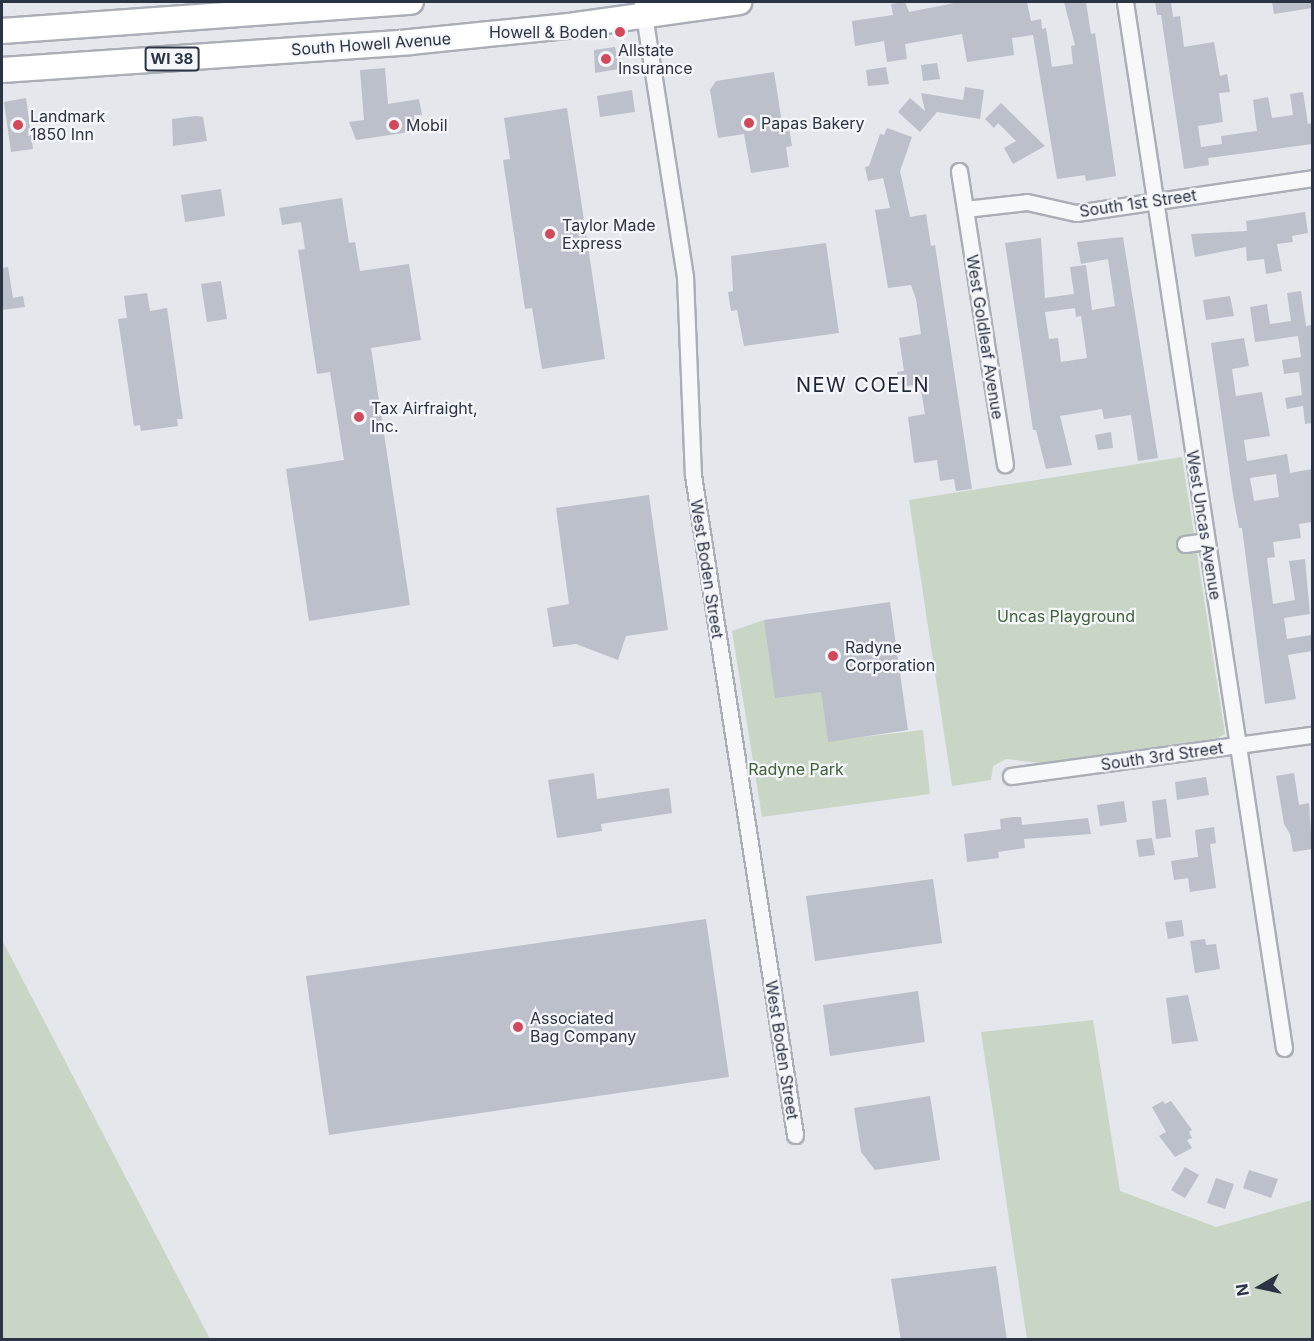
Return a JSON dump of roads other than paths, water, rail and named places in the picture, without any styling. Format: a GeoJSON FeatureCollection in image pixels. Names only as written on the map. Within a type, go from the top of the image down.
{"type":"FeatureCollection","features":[{"type":"Feature","properties":{"kind":"main road"},"geometry":{"type":"LineString","coordinates":[[2,31],[296,6],[411,2]]}},
{"type":"Feature","properties":{"kind":"main road","name":"South Howell Avenue"},"geometry":{"type":"LineString","coordinates":[[2,70],[410,42],[643,9],[739,2]]}},
{"type":"Feature","properties":{"kind":"street","name":"West Uncas Avenue"},"geometry":{"type":"LineString","coordinates":[[1125,2],[1284,1047]]}},
{"type":"Feature","properties":{"kind":"street","name":"West Boden Street"},"geometry":{"type":"LineString","coordinates":[[643,9],[685,277],[693,479],[795,1136]]}},
{"type":"Feature","properties":{"kind":"street","name":"West Goldleaf Avenue"},"geometry":{"type":"LineString","coordinates":[[959,171],[1005,464]]}},
{"type":"Feature","properties":{"kind":"street","name":"South 1st Street"},"geometry":{"type":"LineString","coordinates":[[965,209],[1027,202],[1076,213],[1312,178]]}},
{"type":"Feature","properties":{"kind":"street"},"geometry":{"type":"LineString","coordinates":[[1185,544],[1206,541]]}},
{"type":"Feature","properties":{"kind":"street","name":"South 3rd Street"},"geometry":{"type":"LineString","coordinates":[[1011,776],[1312,735]]}},
{"type":"Feature","properties":{"kind":"place","name":"Howell & Boden"},"geometry":{"type":"Point","coordinates":[620,32]}},
{"type":"Feature","properties":{"kind":"place","name":"Allstate Insurance"},"geometry":{"type":"Point","coordinates":[606,59]}},
{"type":"Feature","properties":{"kind":"place","name":"Papas Bakery"},"geometry":{"type":"Point","coordinates":[749,123]}},
{"type":"Feature","properties":{"kind":"place","name":"Landmark 1850 Inn"},"geometry":{"type":"Point","coordinates":[18,125]}},
{"type":"Feature","properties":{"kind":"place","name":"Mobil"},"geometry":{"type":"Point","coordinates":[394,125]}},
{"type":"Feature","properties":{"kind":"place","name":"Taylor Made Express"},"geometry":{"type":"Point","coordinates":[550,234]}},
{"type":"Feature","properties":{"kind":"place","name":"Tax Airfraight, Inc."},"geometry":{"type":"Point","coordinates":[359,417]}},
{"type":"Feature","properties":{"kind":"place","name":"Radyne Corporation"},"geometry":{"type":"Point","coordinates":[833,656]}},
{"type":"Feature","properties":{"kind":"place","name":"Associated Bag Company"},"geometry":{"type":"Point","coordinates":[518,1027]}},
{"type":"Feature","properties":{"kind":"district","name":"NEW COELN"},"geometry":{"type":"Point","coordinates":[863,385]}},
{"type":"Feature","properties":{"kind":"park label","name":"Uncas Playground"},"geometry":{"type":"Point","coordinates":[1066,616]}},
{"type":"Feature","properties":{"kind":"park label","name":"Radyne Park"},"geometry":{"type":"Point","coordinates":[796,769]}}]}
